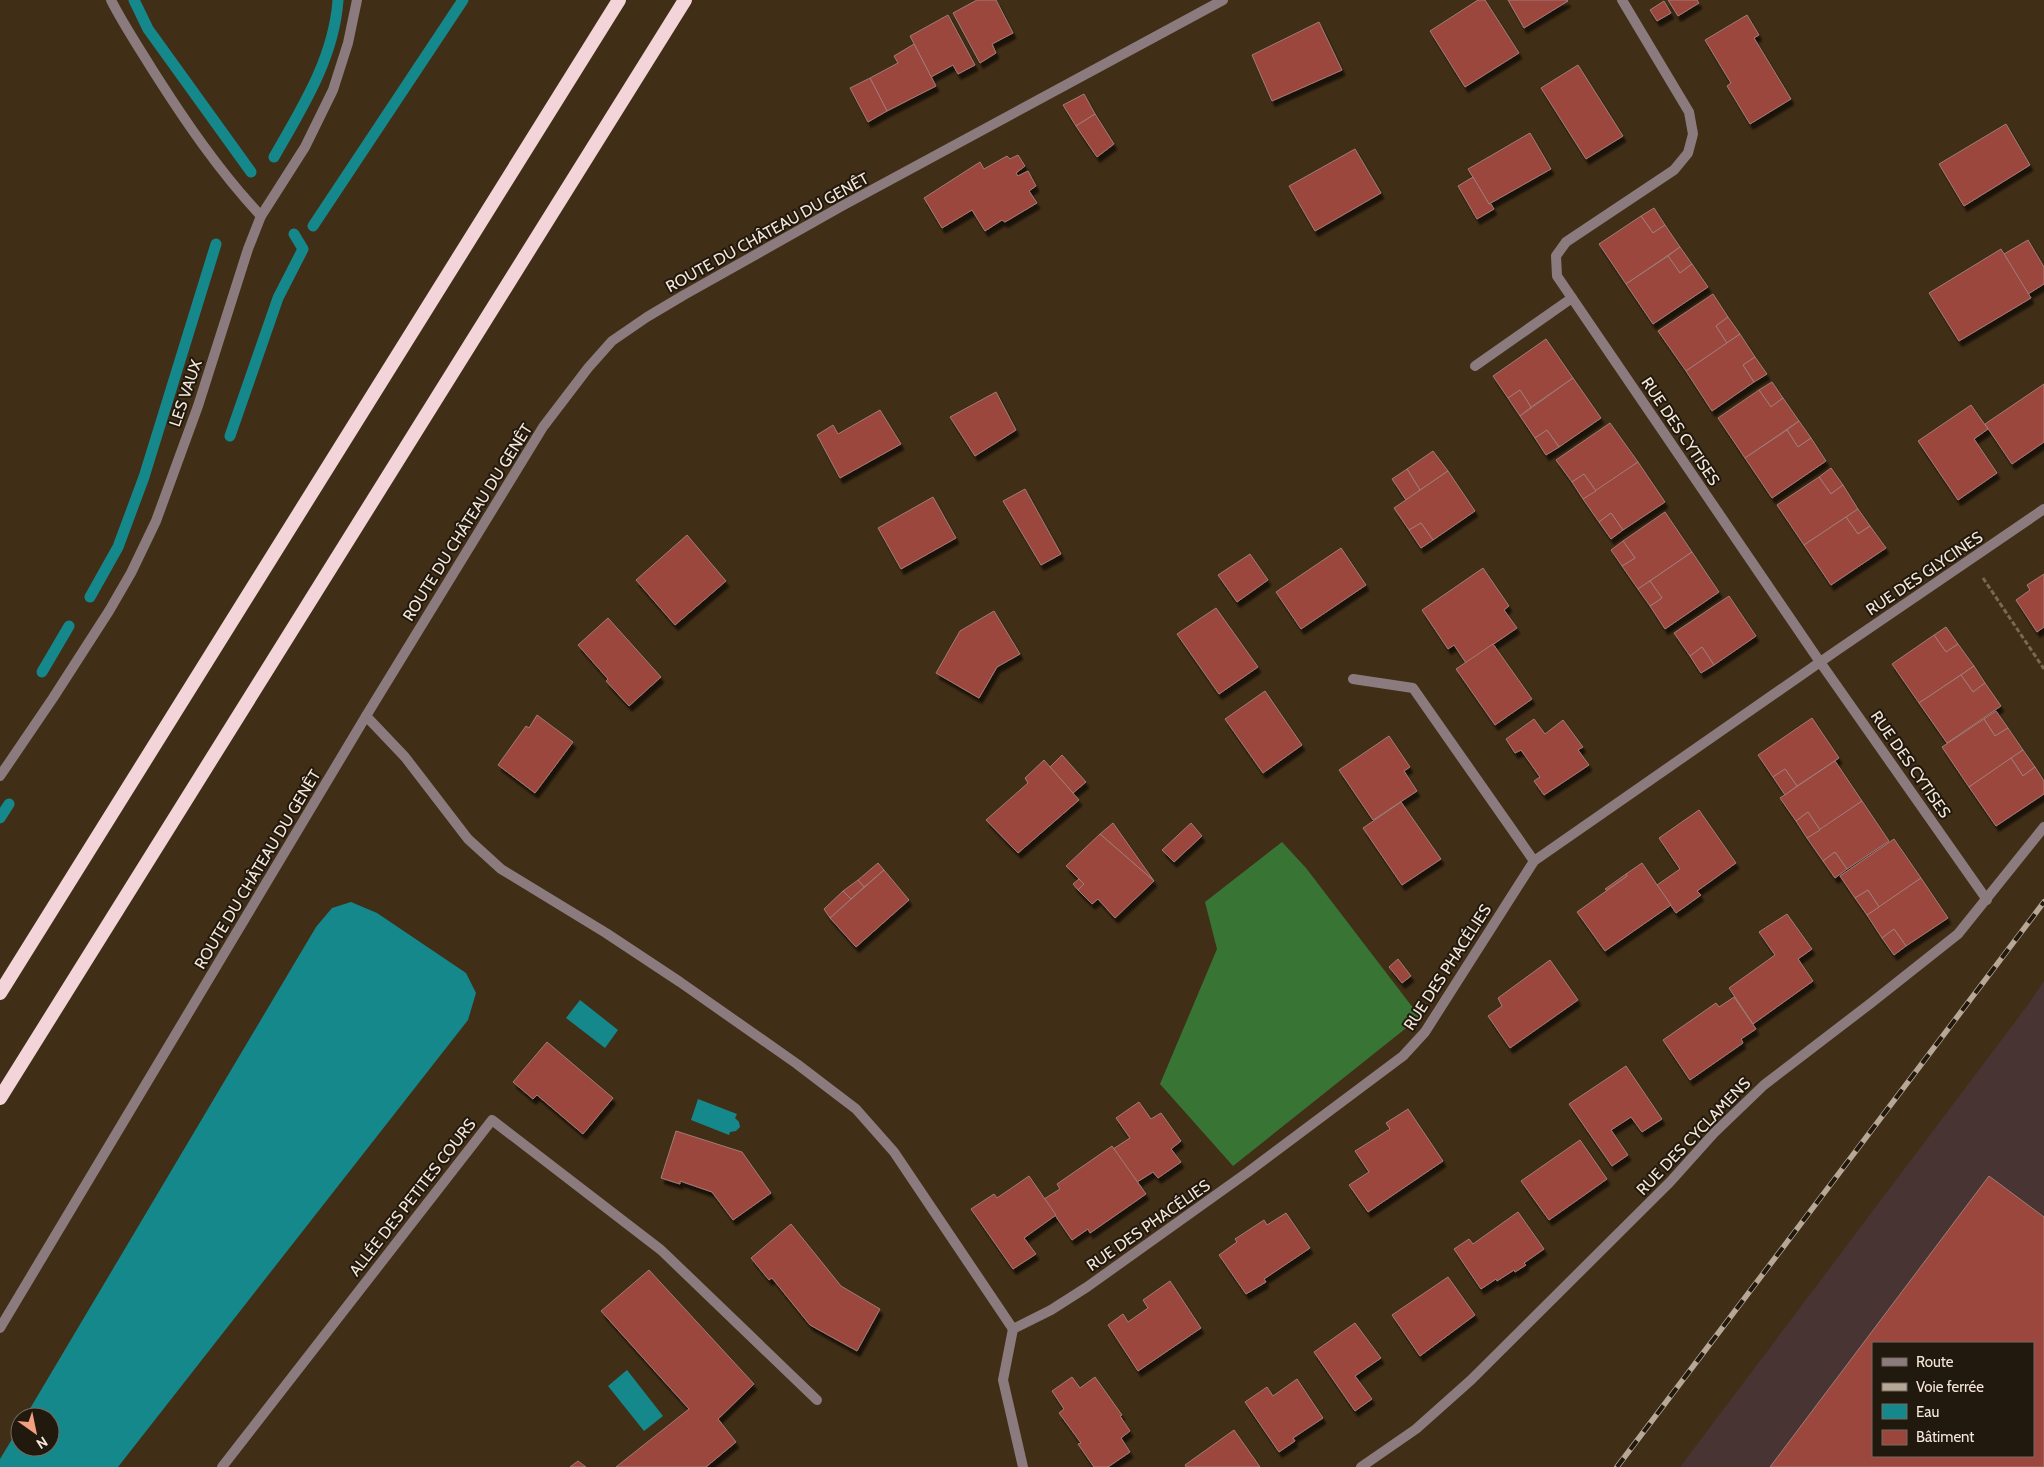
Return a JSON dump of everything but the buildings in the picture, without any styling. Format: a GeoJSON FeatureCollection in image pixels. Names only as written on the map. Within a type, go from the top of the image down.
{"type":"FeatureCollection","features":[{"type":"Feature","properties":{"kind":"highway"},"geometry":{"type":"LineString","coordinates":[[0,993],[619,0]]}},
{"type":"Feature","properties":{"kind":"highway"},"geometry":{"type":"LineString","coordinates":[[0,1098],[685,0]]}},
{"type":"Feature","properties":{"kind":"street"},"geometry":{"type":"LineString","coordinates":[[111,0],[170,97],[208,154],[233,186],[262,216]]}},
{"type":"Feature","properties":{"kind":"street","name":"LES VAUX"},"geometry":{"type":"LineString","coordinates":[[0,776],[109,611],[131,573],[156,521],[198,406],[248,249],[262,216],[305,147],[333,90],[348,42],[357,0]]}},
{"type":"Feature","properties":{"kind":"street","name":"ROUTE DU CHÂTEAU DU GENÊT"},"geometry":{"type":"LineString","coordinates":[[0,1328],[366,716],[543,427],[588,368],[612,341],[684,294],[842,206],[1223,0]]}},
{"type":"Feature","properties":{"kind":"street","name":"RUE DES CYTISES"},"geometry":{"type":"LineString","coordinates":[[1622,0],[1689,112],[1693,134],[1688,153],[1674,170],[1566,242],[1556,256],[1557,276],[1820,662],[1987,900]]}},
{"type":"Feature","properties":{"kind":"street"},"geometry":{"type":"LineString","coordinates":[[1475,366],[1572,298]]}},
{"type":"Feature","properties":{"kind":"street","name":"RUE DES GLYCINES"},"geometry":{"type":"LineString","coordinates":[[1820,662],[2044,509]]}},
{"type":"Feature","properties":{"kind":"street","name":"RUE DES PHACÉLIES"},"geometry":{"type":"LineString","coordinates":[[1013,1329],[1050,1310],[1087,1287],[1248,1172],[1403,1056],[1425,1032],[1534,861],[1820,662]]}},
{"type":"Feature","properties":{"kind":"street"},"geometry":{"type":"LineString","coordinates":[[1353,679],[1413,688],[1534,861]]}},
{"type":"Feature","properties":{"kind":"street"},"geometry":{"type":"LineString","coordinates":[[366,716],[405,757],[468,839],[502,869],[680,982],[856,1108],[894,1152],[1013,1329],[1003,1380],[1023,1467]]}},
{"type":"Feature","properties":{"kind":"street","name":"RUE DES CYCLAMENS"},"geometry":{"type":"LineString","coordinates":[[1362,1467],[1416,1429],[1471,1380],[1670,1182],[1714,1133],[1764,1085],[1958,934],[2044,827]]}},
{"type":"Feature","properties":{"kind":"street","name":"ALLÉE DES PETITES COURS"},"geometry":{"type":"LineString","coordinates":[[222,1467],[492,1120],[661,1250],[817,1400]]}},
{"type":"Feature","properties":{"kind":"path"},"geometry":{"type":"LineString","coordinates":[[1970,560],[2044,669]]}},
{"type":"Feature","properties":{"kind":"shaded area"},"geometry":{"type":"Polygon","coordinates":[[[2044,981],[2044,1467],[1680,1467],[2027,1006],[2044,981]]]}},
{"type":"Feature","properties":{"kind":"green space"},"geometry":{"type":"Polygon","coordinates":[[[1282,842],[1306,868],[1420,1017],[1233,1166],[1160,1084],[1217,949],[1205,902],[1282,842]]]}},
{"type":"Feature","properties":{"kind":"water"},"geometry":{"type":"Polygon","coordinates":[[[351,902],[377,913],[466,973],[476,993],[468,1020],[118,1467],[0,1467],[0,1459],[10,1442],[10,1457],[60,1457],[60,1407],[31,1407],[316,927],[332,908],[351,902]]]}},
{"type":"Feature","properties":{"kind":"water"},"geometry":{"type":"Polygon","coordinates":[[[580,1000],[618,1030],[605,1048],[566,1018],[580,1000]]]}},
{"type":"Feature","properties":{"kind":"water"},"geometry":{"type":"Polygon","coordinates":[[[698,1099],[737,1114],[735,1118],[739,1122],[740,1127],[736,1131],[730,1132],[729,1135],[691,1120],[698,1099]]]}},
{"type":"Feature","properties":{"kind":"water"},"geometry":{"type":"Polygon","coordinates":[[[627,1370],[663,1416],[644,1431],[608,1386],[627,1370]]]}},
{"type":"Feature","properties":{"kind":"waterway"},"geometry":{"type":"LineString","coordinates":[[134,0],[148,29],[251,172]]}},
{"type":"Feature","properties":{"kind":"waterway"},"geometry":{"type":"LineString","coordinates":[[274,157],[315,82],[330,42],[338,0]]}},
{"type":"Feature","properties":{"kind":"waterway"},"geometry":{"type":"LineString","coordinates":[[313,226],[463,0]]}},
{"type":"Feature","properties":{"kind":"waterway"},"geometry":{"type":"LineString","coordinates":[[230,436],[278,298],[303,249],[294,234]]}},
{"type":"Feature","properties":{"kind":"waterway"},"geometry":{"type":"LineString","coordinates":[[90,597],[118,547],[144,477],[216,244]]}},
{"type":"Feature","properties":{"kind":"waterway"},"geometry":{"type":"LineString","coordinates":[[42,672],[69,626]]}},
{"type":"Feature","properties":{"kind":"waterway"},"geometry":{"type":"LineString","coordinates":[[0,818],[9,804]]}},
{"type":"Feature","properties":{"kind":"railway"},"geometry":{"type":"LineString","coordinates":[[1617,1467],[2044,902]]}}]}
